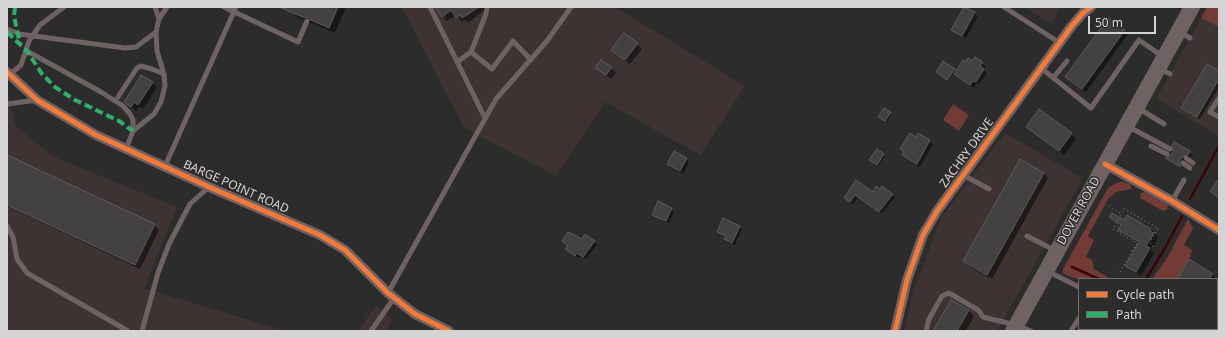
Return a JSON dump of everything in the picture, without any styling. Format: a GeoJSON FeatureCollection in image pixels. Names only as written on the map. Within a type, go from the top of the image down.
{"type":"FeatureCollection","features":[{"type":"Feature","properties":{"kind":"main road","name":"DOVER ROAD"},"geometry":{"type":"LineString","coordinates":[[1015,328],[1137,107],[1184,35],[1192,7]]}},
{"type":"Feature","properties":{"kind":"street","name":"ZACHRY DRIVE"},"geometry":{"type":"LineString","coordinates":[[895,331],[907,280],[922,235],[963,175],[1041,68],[1083,13],[1091,7]]}},
{"type":"Feature","properties":{"kind":"street","name":"BARGE POINT ROAD"},"geometry":{"type":"LineString","coordinates":[[8,75],[38,100],[96,135],[209,187],[320,235],[345,250],[391,296],[415,314],[449,331]]}},
{"type":"Feature","properties":{"kind":"street"},"geometry":{"type":"LineString","coordinates":[[1105,164],[1217,226]]}},
{"type":"Feature","properties":{"kind":"lane"},"geometry":{"type":"LineString","coordinates":[[8,75],[21,65],[27,51],[29,41],[40,25],[64,7]]}},
{"type":"Feature","properties":{"kind":"lane"},"geometry":{"type":"LineString","coordinates":[[155,7],[159,19]]}},
{"type":"Feature","properties":{"kind":"lane"},"geometry":{"type":"LineString","coordinates":[[133,131],[154,114],[161,102],[165,86],[164,74],[156,51],[156,32],[159,19],[167,7]]}},
{"type":"Feature","properties":{"kind":"lane"},"geometry":{"type":"LineString","coordinates":[[224,7],[298,42],[307,21]]}},
{"type":"Feature","properties":{"kind":"lane"},"geometry":{"type":"LineString","coordinates":[[165,166],[236,7]]}},
{"type":"Feature","properties":{"kind":"lane"},"geometry":{"type":"LineString","coordinates":[[430,7],[485,118]]}},
{"type":"Feature","properties":{"kind":"lane"},"geometry":{"type":"LineString","coordinates":[[457,62],[471,52],[486,14],[487,7]]}},
{"type":"Feature","properties":{"kind":"lane"},"geometry":{"type":"LineString","coordinates":[[371,331],[496,99],[547,41],[571,7]]}},
{"type":"Feature","properties":{"kind":"lane"},"geometry":{"type":"LineString","coordinates":[[1004,7],[1060,43]]}},
{"type":"Feature","properties":{"kind":"lane"},"geometry":{"type":"LineString","coordinates":[[7,29],[19,34],[125,48],[136,47],[156,32]]}},
{"type":"Feature","properties":{"kind":"lane"},"geometry":{"type":"LineString","coordinates":[[1041,68],[1091,108],[1139,40],[1164,66]]}},
{"type":"Feature","properties":{"kind":"lane"},"geometry":{"type":"LineString","coordinates":[[471,52],[492,69],[513,41],[531,60]]}},
{"type":"Feature","properties":{"kind":"lane"},"geometry":{"type":"LineString","coordinates":[[27,51],[107,95],[130,114],[133,120],[133,131],[126,148]]}},
{"type":"Feature","properties":{"kind":"lane"},"geometry":{"type":"LineString","coordinates":[[1053,78],[1067,61]]}},
{"type":"Feature","properties":{"kind":"lane"},"geometry":{"type":"LineString","coordinates":[[118,97],[137,68],[141,66],[164,74]]}},
{"type":"Feature","properties":{"kind":"lane"},"geometry":{"type":"LineString","coordinates":[[1219,98],[1210,112],[1219,116]]}},
{"type":"Feature","properties":{"kind":"lane"},"geometry":{"type":"LineString","coordinates":[[7,104],[38,100]]}},
{"type":"Feature","properties":{"kind":"lane"},"geometry":{"type":"LineString","coordinates":[[1137,107],[1164,124]]}},
{"type":"Feature","properties":{"kind":"lane"},"geometry":{"type":"LineString","coordinates":[[1127,126],[1168,152]]}},
{"type":"Feature","properties":{"kind":"lane"},"geometry":{"type":"LineString","coordinates":[[1184,161],[1192,165]]}},
{"type":"Feature","properties":{"kind":"lane"},"geometry":{"type":"LineString","coordinates":[[963,175],[988,189]]}},
{"type":"Feature","properties":{"kind":"lane"},"geometry":{"type":"LineString","coordinates":[[1172,201],[1184,180]]}},
{"type":"Feature","properties":{"kind":"lane"},"geometry":{"type":"LineString","coordinates":[[142,331],[158,273],[169,244],[190,204],[209,187]]}},
{"type":"Feature","properties":{"kind":"lane"},"geometry":{"type":"LineString","coordinates":[[7,226],[13,237],[17,259],[27,273],[128,331]]}},
{"type":"Feature","properties":{"kind":"lane"},"geometry":{"type":"LineString","coordinates":[[1027,236],[1056,252]]}},
{"type":"Feature","properties":{"kind":"lane"},"geometry":{"type":"LineString","coordinates":[[1046,271],[1078,287]]}},
{"type":"Feature","properties":{"kind":"lane"},"geometry":{"type":"LineString","coordinates":[[926,331],[929,319],[942,296],[949,294],[978,310],[983,317],[1015,328],[1031,331]]}},
{"type":"Feature","properties":{"kind":"lane"},"geometry":{"type":"LineString","coordinates":[[1071,331],[1078,320]]}},
{"type":"Feature","properties":{"kind":"path"},"geometry":{"type":"LineString","coordinates":[[1109,206],[1122,214]]}},
{"type":"Feature","properties":{"kind":"path"},"geometry":{"type":"LineString","coordinates":[[1120,272],[1137,243],[1113,229],[1124,209],[1158,228],[1150,242],[1153,247]]}},
{"type":"Feature","properties":{"kind":"shaded area"},"geometry":{"type":"Polygon","coordinates":[[[402,7],[615,7],[745,86],[700,155],[605,102],[556,176],[464,128],[402,7]]]}},
{"type":"Feature","properties":{"kind":"shaded area"},"geometry":{"type":"Polygon","coordinates":[[[1024,7],[1060,7],[1052,24],[1024,7]]]}},
{"type":"Feature","properties":{"kind":"shaded area"},"geometry":{"type":"Polygon","coordinates":[[[1207,7],[1219,7],[1219,27],[1201,18],[1207,7]]]}},
{"type":"Feature","properties":{"kind":"shaded area"},"geometry":{"type":"Polygon","coordinates":[[[1201,18],[1219,27],[1219,136],[1156,99],[1201,18]]]}},
{"type":"Feature","properties":{"kind":"shaded area"},"geometry":{"type":"Polygon","coordinates":[[[7,88],[15,126],[54,157],[177,207],[144,288],[285,331],[7,331],[7,88]]]}},
{"type":"Feature","properties":{"kind":"shaded area"},"geometry":{"type":"Polygon","coordinates":[[[953,104],[969,115],[959,131],[943,120],[953,104]]]}},
{"type":"Feature","properties":{"kind":"shaded area"},"geometry":{"type":"Polygon","coordinates":[[[1005,133],[1083,178],[997,331],[904,331],[914,290],[941,218],[1005,133]]]}},
{"type":"Feature","properties":{"kind":"shaded area"},"geometry":{"type":"Polygon","coordinates":[[[1118,182],[1124,182],[1131,185],[1131,189],[1116,192],[1108,199],[1088,236],[1094,240],[1086,257],[1092,260],[1094,269],[1109,278],[1078,279],[1068,276],[1063,273],[1063,269],[1108,188],[1118,182]]]}},
{"type":"Feature","properties":{"kind":"shaded area"},"geometry":{"type":"Polygon","coordinates":[[[1145,192],[1168,205],[1167,210],[1163,211],[1140,198],[1141,193],[1145,192]]]}},
{"type":"Feature","properties":{"kind":"shaded area"},"geometry":{"type":"Polygon","coordinates":[[[1188,219],[1193,228],[1184,245],[1192,250],[1189,259],[1178,278],[1153,278],[1167,258],[1188,219]]]}},
{"type":"Feature","properties":{"kind":"shaded area"},"geometry":{"type":"Polygon","coordinates":[[[376,305],[392,319],[387,331],[358,331],[376,305]]]}},
{"type":"Feature","properties":{"kind":"building"},"geometry":{"type":"Polygon","coordinates":[[[279,7],[338,7],[329,28],[311,20],[308,17],[305,18],[279,7]]]}},
{"type":"Feature","properties":{"kind":"building"},"geometry":{"type":"Polygon","coordinates":[[[435,7],[479,7],[462,18],[460,15],[456,18],[451,10],[442,17],[435,7]]]}},
{"type":"Feature","properties":{"kind":"building"},"geometry":{"type":"Polygon","coordinates":[[[964,7],[975,12],[962,36],[951,30],[964,7]]]}},
{"type":"Feature","properties":{"kind":"building"},"geometry":{"type":"Polygon","coordinates":[[[1108,18],[1125,30],[1082,89],[1065,77],[1108,18]]]}},
{"type":"Feature","properties":{"kind":"building"},"geometry":{"type":"Polygon","coordinates":[[[624,33],[638,43],[626,59],[623,59],[611,50],[624,33]]]}},
{"type":"Feature","properties":{"kind":"building"},"geometry":{"type":"Polygon","coordinates":[[[975,57],[983,62],[980,66],[984,69],[976,82],[973,81],[970,85],[954,74],[963,60],[966,62],[968,58],[972,61],[975,57]]]}},
{"type":"Feature","properties":{"kind":"building"},"geometry":{"type":"Polygon","coordinates":[[[601,60],[612,67],[606,75],[595,68],[601,60]]]}},
{"type":"Feature","properties":{"kind":"building"},"geometry":{"type":"Polygon","coordinates":[[[943,61],[955,69],[947,80],[936,72],[943,61]]]}},
{"type":"Feature","properties":{"kind":"building"},"geometry":{"type":"Polygon","coordinates":[[[1207,64],[1219,71],[1219,79],[1197,117],[1181,108],[1207,64]]]}},
{"type":"Feature","properties":{"kind":"building"},"geometry":{"type":"Polygon","coordinates":[[[141,75],[153,82],[138,105],[134,102],[131,107],[124,102],[141,75]]]}},
{"type":"Feature","properties":{"kind":"building"},"geometry":{"type":"Polygon","coordinates":[[[884,108],[891,112],[885,121],[878,117],[884,108]]]}},
{"type":"Feature","properties":{"kind":"building"},"geometry":{"type":"Polygon","coordinates":[[[1039,109],[1072,133],[1059,151],[1026,127],[1039,109]]]}},
{"type":"Feature","properties":{"kind":"building"},"geometry":{"type":"Polygon","coordinates":[[[910,133],[916,137],[918,133],[930,140],[917,164],[902,155],[904,151],[900,149],[910,133]]]}},
{"type":"Feature","properties":{"kind":"building"},"geometry":{"type":"Polygon","coordinates":[[[1174,142],[1190,151],[1188,155],[1183,156],[1179,162],[1181,167],[1165,158],[1170,156],[1174,151],[1172,146],[1174,142]]]}},
{"type":"Feature","properties":{"kind":"building"},"geometry":{"type":"Polygon","coordinates":[[[877,149],[884,154],[877,165],[869,160],[877,149]]]}},
{"type":"Feature","properties":{"kind":"building"},"geometry":{"type":"Polygon","coordinates":[[[674,151],[687,158],[680,171],[667,164],[674,151]]]}},
{"type":"Feature","properties":{"kind":"building"},"geometry":{"type":"Polygon","coordinates":[[[7,155],[155,224],[135,265],[7,205],[7,155]]]}},
{"type":"Feature","properties":{"kind":"building"},"geometry":{"type":"Polygon","coordinates":[[[1020,159],[1044,173],[987,275],[963,261],[1020,159]]]}},
{"type":"Feature","properties":{"kind":"building"},"geometry":{"type":"Polygon","coordinates":[[[1219,179],[1219,198],[1210,191],[1219,179]]]}},
{"type":"Feature","properties":{"kind":"building"},"geometry":{"type":"Polygon","coordinates":[[[856,180],[873,192],[876,186],[880,189],[882,186],[893,194],[879,212],[855,195],[850,202],[844,198],[856,180]]]}},
{"type":"Feature","properties":{"kind":"building"},"geometry":{"type":"Polygon","coordinates":[[[658,201],[672,208],[666,221],[652,215],[658,201]]]}},
{"type":"Feature","properties":{"kind":"building"},"geometry":{"type":"Polygon","coordinates":[[[1112,213],[1124,220],[1127,215],[1151,229],[1150,231],[1154,233],[1146,246],[1150,248],[1136,272],[1125,266],[1139,242],[1118,230],[1121,225],[1109,217],[1112,213]]]}},
{"type":"Feature","properties":{"kind":"building"},"geometry":{"type":"Polygon","coordinates":[[[723,218],[740,226],[732,243],[724,239],[726,236],[717,232],[723,218]]]}},
{"type":"Feature","properties":{"kind":"building"},"geometry":{"type":"Polygon","coordinates":[[[568,232],[582,239],[585,234],[595,241],[583,257],[577,253],[575,256],[565,249],[568,246],[562,241],[568,232]]]}},
{"type":"Feature","properties":{"kind":"building"},"geometry":{"type":"Polygon","coordinates":[[[1189,259],[1213,274],[1210,278],[1178,278],[1189,259]]]}},
{"type":"Feature","properties":{"kind":"building"},"geometry":{"type":"Polygon","coordinates":[[[951,300],[969,310],[957,331],[933,331],[951,300]]]}},
{"type":"Feature","properties":{"kind":"waterway"},"geometry":{"type":"LineString","coordinates":[[1190,199],[1219,146]]}},
{"type":"Feature","properties":{"kind":"waterway"},"geometry":{"type":"LineString","coordinates":[[1147,278],[1164,250],[1182,216]]}},
{"type":"Feature","properties":{"kind":"waterway"},"geometry":{"type":"LineString","coordinates":[[1072,267],[1097,278]]}},
{"type":"Feature","properties":{"kind":"marked path"},"geometry":{"type":"LineString","coordinates":[[15,7],[14,16],[20,44]]}},
{"type":"Feature","properties":{"kind":"marked path"},"geometry":{"type":"LineString","coordinates":[[7,32],[27,51],[42,74],[55,87],[75,100],[119,121],[133,131]]}},
{"type":"Feature","properties":{"kind":"cycle path"},"geometry":{"type":"LineString","coordinates":[[895,331],[907,280],[923,235],[937,211],[1071,27],[1083,13],[1091,7]]}},
{"type":"Feature","properties":{"kind":"cycle path"},"geometry":{"type":"LineString","coordinates":[[7,72],[37,100],[96,135],[209,187],[320,235],[345,250],[388,293],[415,314],[449,331]]}},
{"type":"Feature","properties":{"kind":"cycle path"},"geometry":{"type":"LineString","coordinates":[[1105,164],[1172,201],[1219,230]]}}]}
